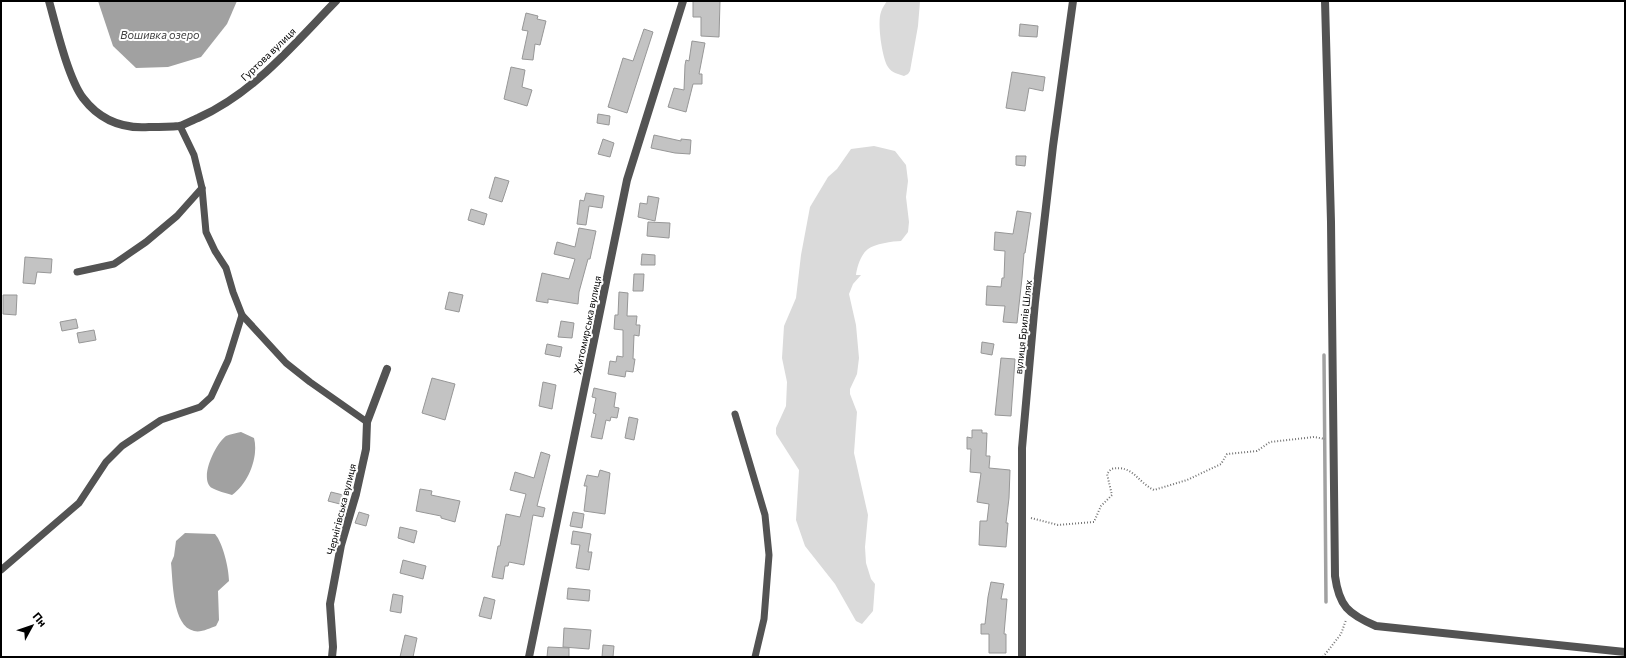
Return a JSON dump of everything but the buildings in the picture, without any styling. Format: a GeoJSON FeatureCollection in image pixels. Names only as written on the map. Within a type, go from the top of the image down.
{"type":"FeatureCollection","features":[{"type":"Feature","properties":{"kind":"street","name":"Гуртова вулиця"},"geometry":{"type":"LineString","coordinates":[[50,1],[71,75],[82,97],[95,112],[116,124],[137,128],[180,126],[217,109],[232,100],[256,82],[336,1]]}},
{"type":"Feature","properties":{"kind":"street","name":"Житомирська вулиця"},"geometry":{"type":"LineString","coordinates":[[529,657],[627,180],[683,1]]}},
{"type":"Feature","properties":{"kind":"street","name":"вулиця Брилів Шлях"},"geometry":{"type":"LineString","coordinates":[[1022,657],[1022,448],[1035,302],[1053,146],[1073,1]]}},
{"type":"Feature","properties":{"kind":"street"},"geometry":{"type":"LineString","coordinates":[[1325,1],[1331,222],[1335,576],[1337,592],[1344,605],[1350,612],[1360,619],[1376,626],[1625,652]]}},
{"type":"Feature","properties":{"kind":"street","name":"Чернігівська вулиця"},"geometry":{"type":"LineString","coordinates":[[332,657],[333,647],[330,604],[341,545],[356,494],[366,449],[367,422],[387,369]]}},
{"type":"Feature","properties":{"kind":"lane"},"geometry":{"type":"LineString","coordinates":[[180,126],[194,155],[202,188],[206,232],[214,251],[226,268],[232,292],[242,315],[286,363],[310,382],[367,422]]}},
{"type":"Feature","properties":{"kind":"lane"},"geometry":{"type":"LineString","coordinates":[[77,272],[114,264],[146,242],[177,216],[202,188]]}},
{"type":"Feature","properties":{"kind":"lane"},"geometry":{"type":"LineString","coordinates":[[1,570],[79,503],[106,462],[122,446],[161,420],[200,407],[211,396],[228,360],[242,315]]}},
{"type":"Feature","properties":{"kind":"lane"},"geometry":{"type":"LineString","coordinates":[[735,414],[765,515],[769,555],[764,619],[755,657]]}},
{"type":"Feature","properties":{"kind":"path"},"geometry":{"type":"LineString","coordinates":[[1022,515],[1058,525],[1094,522],[1101,506],[1112,495],[1107,474],[1111,469],[1120,467],[1130,471],[1140,478],[1147,486],[1154,490],[1187,480],[1221,464],[1227,454],[1257,451],[1270,442],[1314,437],[1323,439]]}},
{"type":"Feature","properties":{"kind":"path"},"geometry":{"type":"LineString","coordinates":[[1323,657],[1341,634],[1350,612]]}},
{"type":"Feature","properties":{"kind":"shaded area"},"geometry":{"type":"Polygon","coordinates":[[[887,1],[920,1],[918,26],[910,71],[904,76],[891,71],[886,62],[882,48],[880,17],[882,9],[887,1]]]}},
{"type":"Feature","properties":{"kind":"shaded area"},"geometry":{"type":"Polygon","coordinates":[[[874,146],[895,151],[906,165],[908,181],[906,197],[909,222],[908,232],[901,241],[879,244],[871,247],[863,254],[856,275],[861,275],[853,284],[849,294],[856,325],[859,358],[857,374],[850,389],[850,394],[857,412],[854,453],[868,515],[865,547],[866,563],[871,579],[875,584],[873,611],[862,624],[856,621],[835,584],[805,546],[796,520],[799,470],[776,434],[776,428],[786,406],[787,382],[782,358],[784,326],[796,298],[801,255],[810,207],[828,177],[837,169],[851,149],[874,146]]]}},
{"type":"Feature","properties":{"kind":"water","name":"Вошивка озеро"},"geometry":{"type":"Polygon","coordinates":[[[98,1],[237,1],[227,24],[201,57],[168,67],[136,68],[113,46],[98,1]]]}},
{"type":"Feature","properties":{"kind":"water"},"geometry":{"type":"Polygon","coordinates":[[[241,432],[254,438],[255,453],[251,470],[243,484],[232,495],[212,488],[208,483],[208,469],[213,453],[222,440],[228,435],[241,432]]]}},
{"type":"Feature","properties":{"kind":"water"},"geometry":{"type":"Polygon","coordinates":[[[185,533],[215,534],[221,543],[228,570],[229,581],[218,591],[219,620],[216,626],[200,631],[194,631],[181,621],[173,591],[171,563],[174,556],[176,541],[185,533]]]}},
{"type":"Feature","properties":{"kind":"waterway"},"geometry":{"type":"LineString","coordinates":[[1324,355],[1326,602]]}}]}
